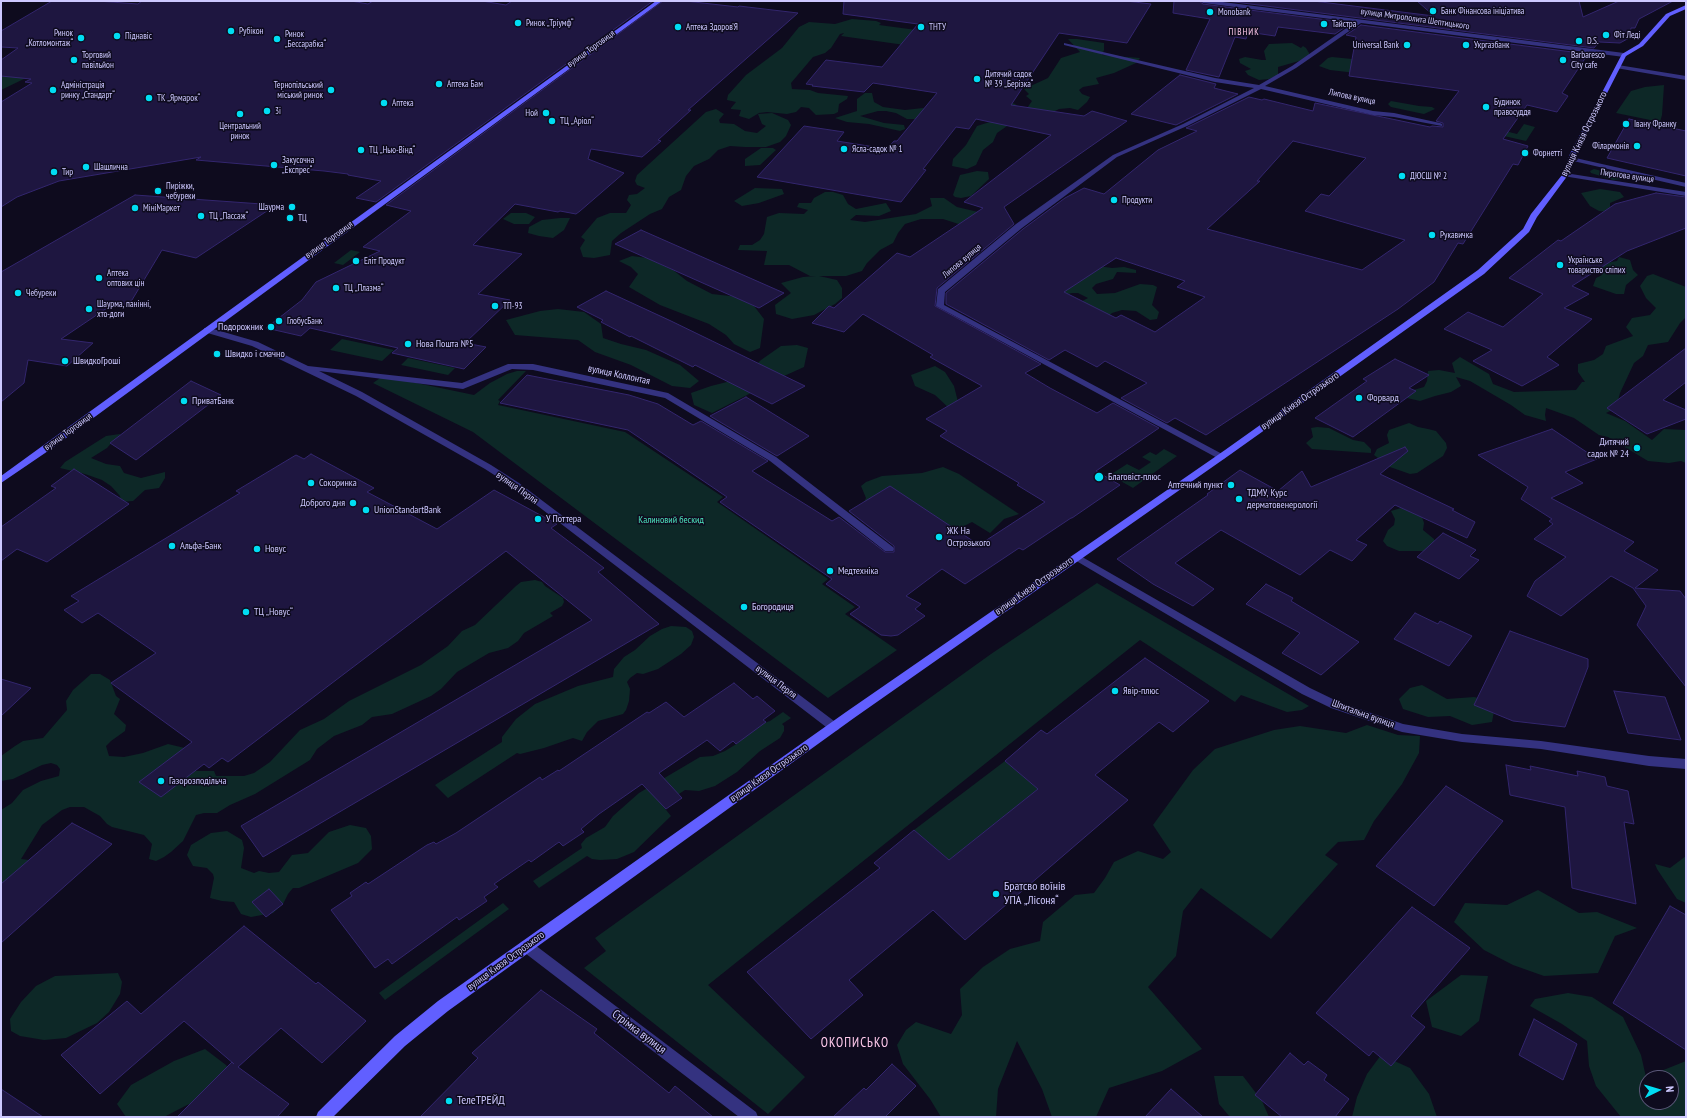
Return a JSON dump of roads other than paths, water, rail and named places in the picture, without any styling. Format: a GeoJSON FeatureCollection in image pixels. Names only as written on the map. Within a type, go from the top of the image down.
{"type":"FeatureCollection","features":[{"type":"Feature","properties":{"kind":"main road","name":"вулиця Торговиця"},"geometry":{"type":"LineString","coordinates":[[1,480],[659,1]]}},
{"type":"Feature","properties":{"kind":"main road"},"geometry":{"type":"LineString","coordinates":[[1624,55],[1641,45],[1668,15],[1686,7]]}},
{"type":"Feature","properties":{"kind":"main road","name":"вулиця Князя Острозького"},"geometry":{"type":"LineString","coordinates":[[323,1117],[400,1041],[443,1006],[834,727],[1221,457],[1481,272],[1526,230],[1534,216],[1565,175],[1571,159],[1624,55]]}},
{"type":"Feature","properties":{"kind":"street","name":"вулиця Митрополита Шептицького"},"geometry":{"type":"LineString","coordinates":[[1203,1],[1624,55]]}},
{"type":"Feature","properties":{"kind":"street","name":"Липова вулиця"},"geometry":{"type":"LineString","coordinates":[[1221,457],[940,306],[941,291],[1022,224],[1115,156],[1185,125],[1260,87],[1294,67],[1360,21]]}},
{"type":"Feature","properties":{"kind":"street","name":"Липова вулиця"},"geometry":{"type":"LineString","coordinates":[[1066,44],[1215,80],[1260,87],[1372,113],[1394,115],[1440,125]]}},
{"type":"Feature","properties":{"kind":"street"},"geometry":{"type":"LineString","coordinates":[[1618,67],[1686,78]]}},
{"type":"Feature","properties":{"kind":"street"},"geometry":{"type":"LineString","coordinates":[[1571,159],[1686,185]]}},
{"type":"Feature","properties":{"kind":"street"},"geometry":{"type":"LineString","coordinates":[[1630,185],[1634,174]]}},
{"type":"Feature","properties":{"kind":"street","name":"Пирогова вулиця"},"geometry":{"type":"LineString","coordinates":[[1565,175],[1686,194]]}},
{"type":"Feature","properties":{"kind":"street","name":"вулиця Перля"},"geometry":{"type":"LineString","coordinates":[[206,330],[255,344],[359,394],[488,468],[518,488],[834,727]]}},
{"type":"Feature","properties":{"kind":"street","name":"вулиця Коллонтая"},"geometry":{"type":"LineString","coordinates":[[303,367],[463,386],[512,366],[533,367],[668,396],[773,459],[889,549]]}},
{"type":"Feature","properties":{"kind":"street","name":"Шпитальна вулиця"},"geometry":{"type":"LineString","coordinates":[[1077,557],[1306,691],[1335,705],[1402,728],[1462,738],[1541,745],[1649,761],[1686,764]]}},
{"type":"Feature","properties":{"kind":"street","name":"Стрімка вулиця"},"geometry":{"type":"LineString","coordinates":[[526,946],[751,1117]]}},
{"type":"Feature","properties":{"kind":"place","name":"Банк Фінансова ініціатива"},"geometry":{"type":"Point","coordinates":[1433,11]}},
{"type":"Feature","properties":{"kind":"place","name":"Monobank"},"geometry":{"type":"Point","coordinates":[1210,12]}},
{"type":"Feature","properties":{"kind":"place","name":"Ринок „Тріумф“"},"geometry":{"type":"Point","coordinates":[518,23]}},
{"type":"Feature","properties":{"kind":"place","name":"Тайстра"},"geometry":{"type":"Point","coordinates":[1324,24]}},
{"type":"Feature","properties":{"kind":"place","name":"Аптека Здоров’Я"},"geometry":{"type":"Point","coordinates":[678,27]}},
{"type":"Feature","properties":{"kind":"place","name":"ТНТУ"},"geometry":{"type":"Point","coordinates":[921,27]}},
{"type":"Feature","properties":{"kind":"place","name":"Рубікон"},"geometry":{"type":"Point","coordinates":[231,31]}},
{"type":"Feature","properties":{"kind":"place","name":"Фіт Леді"},"geometry":{"type":"Point","coordinates":[1606,35]}},
{"type":"Feature","properties":{"kind":"place","name":"Піднавіс"},"geometry":{"type":"Point","coordinates":[117,36]}},
{"type":"Feature","properties":{"kind":"place","name":"Ринок „Котломонтаж“"},"geometry":{"type":"Point","coordinates":[81,38]}},
{"type":"Feature","properties":{"kind":"place","name":"Ринок „Бессарабка“"},"geometry":{"type":"Point","coordinates":[277,39]}},
{"type":"Feature","properties":{"kind":"place","name":"D.S."},"geometry":{"type":"Point","coordinates":[1579,41]}},
{"type":"Feature","properties":{"kind":"place","name":"Universal Bank"},"geometry":{"type":"Point","coordinates":[1407,45]}},
{"type":"Feature","properties":{"kind":"place","name":"Укргазбанк"},"geometry":{"type":"Point","coordinates":[1466,45]}},
{"type":"Feature","properties":{"kind":"place","name":"Торговий павільйон"},"geometry":{"type":"Point","coordinates":[74,60]}},
{"type":"Feature","properties":{"kind":"place","name":"Barbaresco City cafe"},"geometry":{"type":"Point","coordinates":[1563,60]}},
{"type":"Feature","properties":{"kind":"place","name":"Дитячий садок № 39 „Берізка“"},"geometry":{"type":"Point","coordinates":[977,79]}},
{"type":"Feature","properties":{"kind":"place","name":"Аптека Бам"},"geometry":{"type":"Point","coordinates":[439,84]}},
{"type":"Feature","properties":{"kind":"place","name":"Адміністрація ринку „Стандарт“"},"geometry":{"type":"Point","coordinates":[53,90]}},
{"type":"Feature","properties":{"kind":"place","name":"Тернопільський міський ринок"},"geometry":{"type":"Point","coordinates":[331,90]}},
{"type":"Feature","properties":{"kind":"place","name":"ТК „Ярмарок“"},"geometry":{"type":"Point","coordinates":[149,98]}},
{"type":"Feature","properties":{"kind":"place","name":"Аптека"},"geometry":{"type":"Point","coordinates":[384,103]}},
{"type":"Feature","properties":{"kind":"place","name":"Будинок правосуддя"},"geometry":{"type":"Point","coordinates":[1486,107]}},
{"type":"Feature","properties":{"kind":"place","name":"3і"},"geometry":{"type":"Point","coordinates":[267,111]}},
{"type":"Feature","properties":{"kind":"place","name":"Ной"},"geometry":{"type":"Point","coordinates":[546,113]}},
{"type":"Feature","properties":{"kind":"place","name":"Центральний ринок"},"geometry":{"type":"Point","coordinates":[240,114]}},
{"type":"Feature","properties":{"kind":"place","name":"ТЦ „Аріол“"},"geometry":{"type":"Point","coordinates":[552,121]}},
{"type":"Feature","properties":{"kind":"place","name":"Івану Франку"},"geometry":{"type":"Point","coordinates":[1626,124]}},
{"type":"Feature","properties":{"kind":"place","name":"Філармонія"},"geometry":{"type":"Point","coordinates":[1637,146]}},
{"type":"Feature","properties":{"kind":"place","name":"Ясла-садок № 1"},"geometry":{"type":"Point","coordinates":[844,149]}},
{"type":"Feature","properties":{"kind":"place","name":"ТЦ „Нью-Вінд“"},"geometry":{"type":"Point","coordinates":[361,150]}},
{"type":"Feature","properties":{"kind":"place","name":"Форнетті"},"geometry":{"type":"Point","coordinates":[1525,153]}},
{"type":"Feature","properties":{"kind":"place","name":"Закусочна „Експрес“"},"geometry":{"type":"Point","coordinates":[274,165]}},
{"type":"Feature","properties":{"kind":"place","name":"Шашлична"},"geometry":{"type":"Point","coordinates":[86,167]}},
{"type":"Feature","properties":{"kind":"place","name":"Тир"},"geometry":{"type":"Point","coordinates":[54,172]}},
{"type":"Feature","properties":{"kind":"place","name":"ДЮСШ № 2"},"geometry":{"type":"Point","coordinates":[1402,176]}},
{"type":"Feature","properties":{"kind":"place","name":"Пиріжки, чебуреки"},"geometry":{"type":"Point","coordinates":[158,191]}},
{"type":"Feature","properties":{"kind":"place","name":"Продукти"},"geometry":{"type":"Point","coordinates":[1114,200]}},
{"type":"Feature","properties":{"kind":"place","name":"Шаурма"},"geometry":{"type":"Point","coordinates":[292,207]}},
{"type":"Feature","properties":{"kind":"place","name":"МініМаркет"},"geometry":{"type":"Point","coordinates":[135,208]}},
{"type":"Feature","properties":{"kind":"place","name":"ТЦ „Пассаж“"},"geometry":{"type":"Point","coordinates":[201,216]}},
{"type":"Feature","properties":{"kind":"place","name":"ТЦ"},"geometry":{"type":"Point","coordinates":[290,218]}},
{"type":"Feature","properties":{"kind":"place","name":"Рукавичка"},"geometry":{"type":"Point","coordinates":[1432,235]}},
{"type":"Feature","properties":{"kind":"place","name":"Еліт Продукт"},"geometry":{"type":"Point","coordinates":[356,261]}},
{"type":"Feature","properties":{"kind":"place","name":"Українське товариство сліпих"},"geometry":{"type":"Point","coordinates":[1560,265]}},
{"type":"Feature","properties":{"kind":"place","name":"Аптека оптових цін"},"geometry":{"type":"Point","coordinates":[99,278]}},
{"type":"Feature","properties":{"kind":"place","name":"ТЦ „Плазма“"},"geometry":{"type":"Point","coordinates":[336,288]}},
{"type":"Feature","properties":{"kind":"place","name":"Чебуреки"},"geometry":{"type":"Point","coordinates":[18,293]}},
{"type":"Feature","properties":{"kind":"place","name":"ТП-93"},"geometry":{"type":"Point","coordinates":[495,306]}},
{"type":"Feature","properties":{"kind":"place","name":"Шаурма, панінні, хто-доги"},"geometry":{"type":"Point","coordinates":[89,309]}},
{"type":"Feature","properties":{"kind":"place","name":"ГлобусБанк"},"geometry":{"type":"Point","coordinates":[279,321]}},
{"type":"Feature","properties":{"kind":"place","name":"Подорожник"},"geometry":{"type":"Point","coordinates":[271,327]}},
{"type":"Feature","properties":{"kind":"place","name":"Нова Пошта №5"},"geometry":{"type":"Point","coordinates":[408,344]}},
{"type":"Feature","properties":{"kind":"place","name":"Швидко і смачно"},"geometry":{"type":"Point","coordinates":[217,354]}},
{"type":"Feature","properties":{"kind":"place","name":"ШвидкоГроші"},"geometry":{"type":"Point","coordinates":[65,361]}},
{"type":"Feature","properties":{"kind":"place","name":"Форвард"},"geometry":{"type":"Point","coordinates":[1359,398]}},
{"type":"Feature","properties":{"kind":"place","name":"ПриватБанк"},"geometry":{"type":"Point","coordinates":[184,401]}},
{"type":"Feature","properties":{"kind":"place","name":"Дитячий садок № 24"},"geometry":{"type":"Point","coordinates":[1637,448]}},
{"type":"Feature","properties":{"kind":"place","name":"Благовіст-плюс"},"geometry":{"type":"Point","coordinates":[1099,477]}},
{"type":"Feature","properties":{"kind":"place","name":"Сокоринка"},"geometry":{"type":"Point","coordinates":[311,483]}},
{"type":"Feature","properties":{"kind":"place","name":"Аптечний пункт"},"geometry":{"type":"Point","coordinates":[1231,485]}},
{"type":"Feature","properties":{"kind":"place","name":"ТДМУ, Курс дерматовенерології"},"geometry":{"type":"Point","coordinates":[1239,499]}},
{"type":"Feature","properties":{"kind":"place","name":"Доброго дня"},"geometry":{"type":"Point","coordinates":[353,503]}},
{"type":"Feature","properties":{"kind":"place","name":"UnionStandartBank"},"geometry":{"type":"Point","coordinates":[366,510]}},
{"type":"Feature","properties":{"kind":"place","name":"У Поттера"},"geometry":{"type":"Point","coordinates":[538,519]}},
{"type":"Feature","properties":{"kind":"place","name":"ЖК На Острозького"},"geometry":{"type":"Point","coordinates":[939,537]}},
{"type":"Feature","properties":{"kind":"place","name":"Альфа-Банк"},"geometry":{"type":"Point","coordinates":[172,546]}},
{"type":"Feature","properties":{"kind":"place","name":"Новус"},"geometry":{"type":"Point","coordinates":[257,549]}},
{"type":"Feature","properties":{"kind":"place","name":"Медтехніка"},"geometry":{"type":"Point","coordinates":[830,571]}},
{"type":"Feature","properties":{"kind":"place","name":"Богородиця"},"geometry":{"type":"Point","coordinates":[744,607]}},
{"type":"Feature","properties":{"kind":"place","name":"ТЦ „Новус“"},"geometry":{"type":"Point","coordinates":[246,612]}},
{"type":"Feature","properties":{"kind":"place","name":"Явір-плюс"},"geometry":{"type":"Point","coordinates":[1115,691]}},
{"type":"Feature","properties":{"kind":"place","name":"Газорозподільча"},"geometry":{"type":"Point","coordinates":[161,781]}},
{"type":"Feature","properties":{"kind":"place","name":"Братсво воїнів УПА „Лісоня“"},"geometry":{"type":"Point","coordinates":[996,894]}},
{"type":"Feature","properties":{"kind":"place","name":"ТелеТРЕЙД"},"geometry":{"type":"Point","coordinates":[449,1101]}},
{"type":"Feature","properties":{"kind":"district","name":"ПІВНИК"},"geometry":{"type":"Point","coordinates":[1244,32]}},
{"type":"Feature","properties":{"kind":"district","name":"ОКОПИСЬКО"},"geometry":{"type":"Point","coordinates":[855,1043]}},
{"type":"Feature","properties":{"kind":"park label","name":"Калиновий бескид"},"geometry":{"type":"Point","coordinates":[671,520]}}]}
